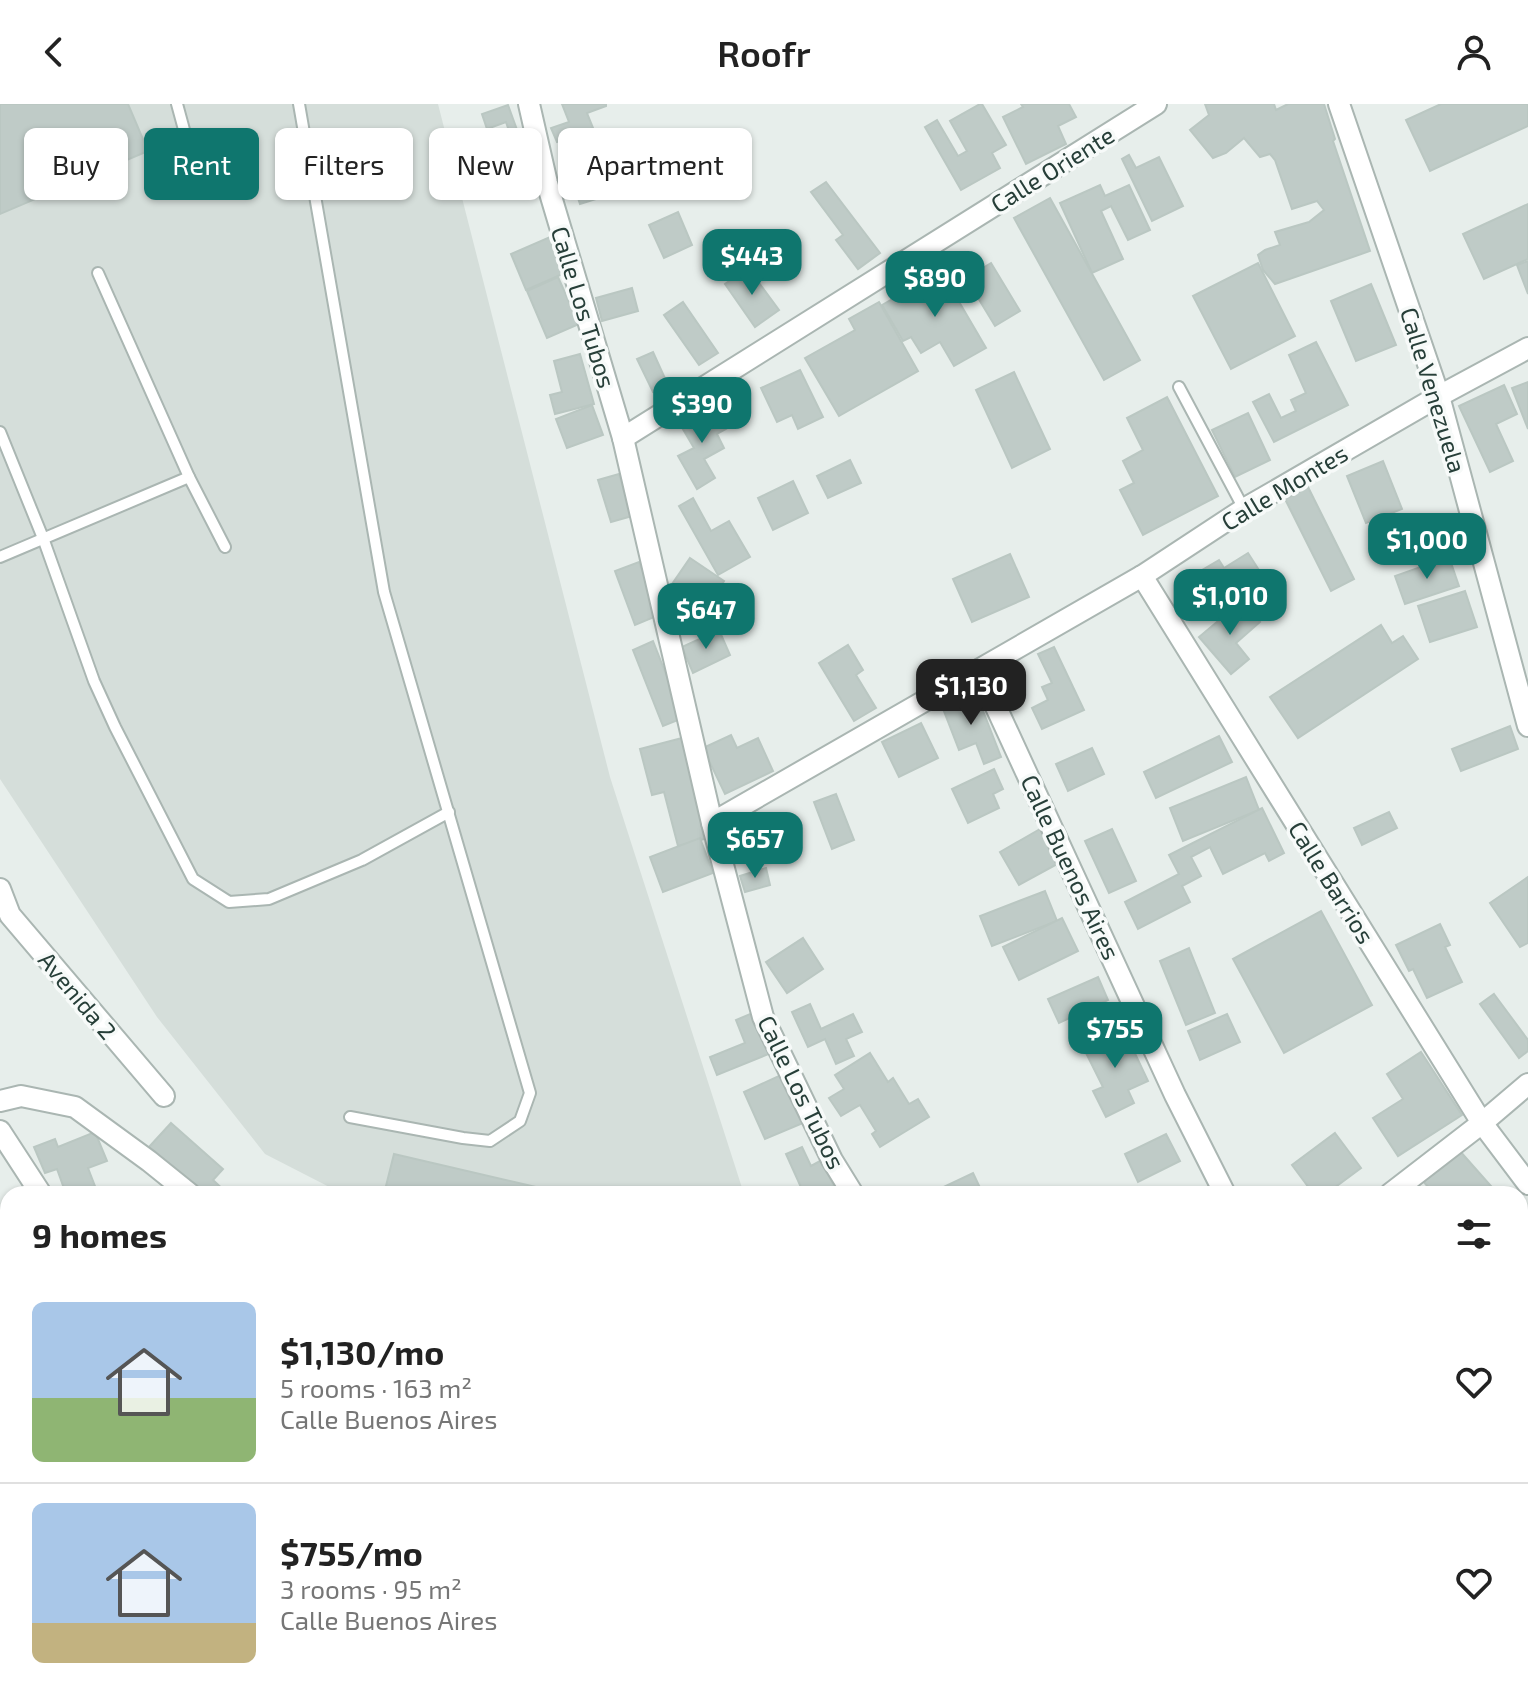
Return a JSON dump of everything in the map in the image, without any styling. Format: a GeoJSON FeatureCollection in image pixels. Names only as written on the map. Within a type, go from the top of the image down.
{"type":"FeatureCollection","features":[{"type":"Feature","properties":{"kind":"street","name":"Calle Los Tubos"},"geometry":{"type":"LineString","coordinates":[[529,104],[547,183],[623,438],[712,823],[763,1017],[832,1160],[848,1186]]}},
{"type":"Feature","properties":{"kind":"street","name":"Calle Oriente"},"geometry":{"type":"LineString","coordinates":[[623,438],[1156,104]]}},
{"type":"Feature","properties":{"kind":"street","name":"Calle Venezuela"},"geometry":{"type":"LineString","coordinates":[[1339,104],[1439,396],[1528,726]]}},
{"type":"Feature","properties":{"kind":"street","name":"Calle Montes"},"geometry":{"type":"LineString","coordinates":[[712,823],[1142,576],[1244,509],[1528,348]]}},
{"type":"Feature","properties":{"kind":"street","name":"Calle Barrios"},"geometry":{"type":"LineString","coordinates":[[1142,576],[1482,1123],[1528,1184]]}},
{"type":"Feature","properties":{"kind":"street","name":"Calle Buenos Aires"},"geometry":{"type":"LineString","coordinates":[[979,670],[1175,1095],[1221,1186]]}},
{"type":"Feature","properties":{"kind":"street","name":"Avenida 2"},"geometry":{"type":"LineString","coordinates":[[0,889],[10,915],[164,1096]]}},
{"type":"Feature","properties":{"kind":"street"},"geometry":{"type":"LineString","coordinates":[[1400,1186],[1528,1084]]}},
{"type":"Feature","properties":{"kind":"street"},"geometry":{"type":"LineString","coordinates":[[0,1101],[21,1096],[75,1107],[180,1186]]}},
{"type":"Feature","properties":{"kind":"street"},"geometry":{"type":"LineString","coordinates":[[0,1131],[36,1186]]}},
{"type":"Feature","properties":{"kind":"lane"},"geometry":{"type":"LineString","coordinates":[[177,104],[184,128]]}},
{"type":"Feature","properties":{"kind":"lane"},"geometry":{"type":"LineString","coordinates":[[299,104],[384,592],[530,1093],[520,1121],[490,1141],[350,1117]]}},
{"type":"Feature","properties":{"kind":"lane"},"geometry":{"type":"LineString","coordinates":[[98,273],[189,477],[225,547]]}},
{"type":"Feature","properties":{"kind":"lane"},"geometry":{"type":"LineString","coordinates":[[1179,387],[1244,509]]}},
{"type":"Feature","properties":{"kind":"lane"},"geometry":{"type":"LineString","coordinates":[[0,432],[43,538],[94,681],[193,879],[229,902],[269,899],[362,860],[449,812]]}},
{"type":"Feature","properties":{"kind":"lane"},"geometry":{"type":"LineString","coordinates":[[0,557],[189,477]]}},
{"type":"Feature","properties":{"kind":"shaded area"},"geometry":{"type":"Polygon","coordinates":[[[0,104],[438,104],[444,128],[429,128],[429,200],[463,200],[610,777],[741,1186],[327,1186],[265,1154],[157,1017],[0,779],[0,104]]]}},
{"type":"Feature","properties":{"kind":"building"},"geometry":{"type":"Polygon","coordinates":[[[0,104],[128,104],[144,142],[144,153],[128,160],[128,128],[24,128],[24,200],[33,200],[0,214],[0,104]]]}},
{"type":"Feature","properties":{"kind":"building"},"geometry":{"type":"Polygon","coordinates":[[[562,104],[606,104],[587,113],[593,128],[558,128],[557,142],[551,128],[569,122],[562,104]]]}},
{"type":"Feature","properties":{"kind":"building"},"geometry":{"type":"Polygon","coordinates":[[[980,104],[1006,145],[992,153],[1000,168],[961,190],[925,127],[937,120],[958,156],[967,151],[950,121],[980,104]]]}},
{"type":"Feature","properties":{"kind":"building"},"geometry":{"type":"Polygon","coordinates":[[[1021,104],[1069,104],[1076,117],[1058,126],[1066,144],[1026,164],[1003,117],[1023,107],[1021,104]]]}},
{"type":"Feature","properties":{"kind":"building"},"geometry":{"type":"Polygon","coordinates":[[[1205,104],[1274,104],[1276,110],[1288,104],[1324,104],[1335,139],[1333,141],[1370,251],[1275,284],[1263,270],[1258,255],[1280,245],[1275,232],[1309,222],[1324,210],[1317,201],[1292,209],[1275,160],[1270,154],[1260,157],[1244,138],[1226,153],[1213,158],[1190,130],[1209,115],[1205,104]]]}},
{"type":"Feature","properties":{"kind":"building"},"geometry":{"type":"Polygon","coordinates":[[[1441,104],[1528,104],[1528,126],[1430,171],[1406,120],[1441,104]]]}},
{"type":"Feature","properties":{"kind":"building"},"geometry":{"type":"Polygon","coordinates":[[[508,105],[516,128],[508,128],[506,122],[487,128],[482,114],[508,105]]]}},
{"type":"Feature","properties":{"kind":"building"},"geometry":{"type":"Polygon","coordinates":[[[1129,155],[1136,168],[1159,157],[1183,206],[1152,221],[1122,159],[1129,155]]]}},
{"type":"Feature","properties":{"kind":"building"},"geometry":{"type":"Polygon","coordinates":[[[826,182],[880,253],[858,269],[836,240],[843,235],[811,192],[826,182]]]}},
{"type":"Feature","properties":{"kind":"building"},"geometry":{"type":"Polygon","coordinates":[[[1100,185],[1105,196],[1129,185],[1150,230],[1128,240],[1111,206],[1101,211],[1123,259],[1092,273],[1060,203],[1100,185]]]}},
{"type":"Feature","properties":{"kind":"building"},"geometry":{"type":"Polygon","coordinates":[[[1050,198],[1140,360],[1104,380],[1014,218],[1050,198]]]}},
{"type":"Feature","properties":{"kind":"building"},"geometry":{"type":"Polygon","coordinates":[[[1528,204],[1528,259],[1484,279],[1463,234],[1528,204]]]}},
{"type":"Feature","properties":{"kind":"building"},"geometry":{"type":"Polygon","coordinates":[[[678,212],[692,245],[664,258],[649,225],[678,212]]]}},
{"type":"Feature","properties":{"kind":"building"},"geometry":{"type":"Polygon","coordinates":[[[550,237],[565,273],[526,290],[511,254],[550,237]]]}},
{"type":"Feature","properties":{"kind":"building"},"geometry":{"type":"Polygon","coordinates":[[[1528,261],[1528,294],[1517,265],[1528,261]]]}},
{"type":"Feature","properties":{"kind":"building"},"geometry":{"type":"Polygon","coordinates":[[[991,263],[1020,311],[995,326],[966,278],[991,263]]]}},
{"type":"Feature","properties":{"kind":"building"},"geometry":{"type":"Polygon","coordinates":[[[1258,263],[1295,336],[1231,369],[1193,296],[1258,263]]]}},
{"type":"Feature","properties":{"kind":"building"},"geometry":{"type":"Polygon","coordinates":[[[748,268],[779,310],[755,327],[725,284],[748,268]]]}},
{"type":"Feature","properties":{"kind":"building"},"geometry":{"type":"Polygon","coordinates":[[[941,271],[986,348],[954,366],[940,342],[921,353],[911,337],[903,341],[882,305],[941,271]]]}},
{"type":"Feature","properties":{"kind":"building"},"geometry":{"type":"Polygon","coordinates":[[[558,277],[579,324],[547,338],[527,291],[558,277]]]}},
{"type":"Feature","properties":{"kind":"building"},"geometry":{"type":"Polygon","coordinates":[[[1371,284],[1396,345],[1356,361],[1331,301],[1371,284]]]}},
{"type":"Feature","properties":{"kind":"building"},"geometry":{"type":"Polygon","coordinates":[[[632,288],[638,311],[602,321],[596,298],[632,288]]]}},
{"type":"Feature","properties":{"kind":"building"},"geometry":{"type":"Polygon","coordinates":[[[683,302],[718,353],[699,365],[664,315],[683,302]]]}},
{"type":"Feature","properties":{"kind":"building"},"geometry":{"type":"Polygon","coordinates":[[[879,302],[918,371],[839,416],[805,358],[855,330],[849,319],[879,302]]]}},
{"type":"Feature","properties":{"kind":"building"},"geometry":{"type":"Polygon","coordinates":[[[1316,342],[1348,405],[1274,442],[1253,402],[1269,394],[1281,418],[1296,411],[1291,400],[1306,393],[1289,355],[1316,342]]]}},
{"type":"Feature","properties":{"kind":"building"},"geometry":{"type":"Polygon","coordinates":[[[653,352],[668,385],[653,392],[637,359],[653,352]]]}},
{"type":"Feature","properties":{"kind":"building"},"geometry":{"type":"Polygon","coordinates":[[[580,354],[594,404],[555,414],[550,395],[562,392],[554,361],[580,354]]]}},
{"type":"Feature","properties":{"kind":"building"},"geometry":{"type":"Polygon","coordinates":[[[800,370],[823,417],[798,429],[792,415],[777,422],[761,388],[800,370]]]}},
{"type":"Feature","properties":{"kind":"building"},"geometry":{"type":"Polygon","coordinates":[[[1014,372],[1050,449],[1012,468],[976,390],[1014,372]]]}},
{"type":"Feature","properties":{"kind":"building"},"geometry":{"type":"Polygon","coordinates":[[[1528,382],[1528,429],[1512,388],[1528,382]]]}},
{"type":"Feature","properties":{"kind":"building"},"geometry":{"type":"Polygon","coordinates":[[[1504,385],[1517,414],[1496,424],[1513,461],[1490,472],[1459,406],[1504,385]]]}},
{"type":"Feature","properties":{"kind":"building"},"geometry":{"type":"Polygon","coordinates":[[[1167,397],[1218,496],[1143,535],[1120,490],[1134,483],[1123,461],[1143,450],[1127,418],[1167,397]]]}},
{"type":"Feature","properties":{"kind":"building"},"geometry":{"type":"Polygon","coordinates":[[[592,405],[603,435],[567,448],[556,419],[592,405]]]}},
{"type":"Feature","properties":{"kind":"building"},"geometry":{"type":"Polygon","coordinates":[[[712,406],[726,429],[717,434],[724,448],[704,459],[715,478],[697,489],[678,456],[694,448],[680,424],[712,406]]]}},
{"type":"Feature","properties":{"kind":"building"},"geometry":{"type":"Polygon","coordinates":[[[1248,413],[1270,460],[1235,477],[1212,430],[1248,413]]]}},
{"type":"Feature","properties":{"kind":"building"},"geometry":{"type":"Polygon","coordinates":[[[850,460],[861,483],[828,498],[817,476],[850,460]]]}},
{"type":"Feature","properties":{"kind":"building"},"geometry":{"type":"Polygon","coordinates":[[[1383,461],[1402,509],[1366,523],[1347,476],[1383,461]]]}},
{"type":"Feature","properties":{"kind":"building"},"geometry":{"type":"Polygon","coordinates":[[[619,474],[632,516],[611,522],[598,480],[619,474]]]}},
{"type":"Feature","properties":{"kind":"building"},"geometry":{"type":"Polygon","coordinates":[[[793,481],[808,513],[773,530],[758,498],[793,481]]]}},
{"type":"Feature","properties":{"kind":"building"},"geometry":{"type":"Polygon","coordinates":[[[1308,487],[1354,579],[1331,591],[1285,499],[1308,487]]]}},
{"type":"Feature","properties":{"kind":"building"},"geometry":{"type":"Polygon","coordinates":[[[693,498],[711,531],[729,521],[750,557],[718,575],[679,506],[693,498]]]}},
{"type":"Feature","properties":{"kind":"building"},"geometry":{"type":"Polygon","coordinates":[[[1248,553],[1273,592],[1249,607],[1236,586],[1218,597],[1202,570],[1219,560],[1224,568],[1248,553]]]}},
{"type":"Feature","properties":{"kind":"building"},"geometry":{"type":"Polygon","coordinates":[[[1010,554],[1029,597],[972,622],[953,579],[1010,554]]]}},
{"type":"Feature","properties":{"kind":"building"},"geometry":{"type":"Polygon","coordinates":[[[1449,557],[1459,586],[1405,604],[1395,576],[1449,557]]]}},
{"type":"Feature","properties":{"kind":"building"},"geometry":{"type":"Polygon","coordinates":[[[690,558],[724,581],[712,600],[697,590],[690,601],[670,587],[690,558]]]}},
{"type":"Feature","properties":{"kind":"building"},"geometry":{"type":"Polygon","coordinates":[[[639,562],[659,615],[635,625],[615,571],[639,562]]]}},
{"type":"Feature","properties":{"kind":"building"},"geometry":{"type":"Polygon","coordinates":[[[1465,591],[1477,627],[1430,642],[1418,606],[1465,591]]]}},
{"type":"Feature","properties":{"kind":"building"},"geometry":{"type":"Polygon","coordinates":[[[1242,601],[1260,622],[1236,643],[1249,659],[1231,674],[1199,637],[1242,601]]]}},
{"type":"Feature","properties":{"kind":"building"},"geometry":{"type":"Polygon","coordinates":[[[1381,625],[1392,643],[1403,636],[1418,659],[1298,738],[1270,697],[1381,625]]]}},
{"type":"Feature","properties":{"kind":"building"},"geometry":{"type":"Polygon","coordinates":[[[719,630],[730,655],[693,673],[682,647],[719,630]]]}},
{"type":"Feature","properties":{"kind":"building"},"geometry":{"type":"Polygon","coordinates":[[[653,641],[683,718],[663,726],[633,650],[653,641]]]}},
{"type":"Feature","properties":{"kind":"building"},"geometry":{"type":"Polygon","coordinates":[[[848,645],[863,670],[856,675],[876,708],[854,721],[819,663],[848,645]]]}},
{"type":"Feature","properties":{"kind":"building"},"geometry":{"type":"Polygon","coordinates":[[[1054,647],[1084,710],[1042,729],[1032,708],[1048,700],[1042,687],[1052,683],[1038,654],[1054,647]]]}},
{"type":"Feature","properties":{"kind":"building"},"geometry":{"type":"Polygon","coordinates":[[[976,693],[1001,757],[984,764],[976,743],[959,750],[942,706],[976,693]]]}},
{"type":"Feature","properties":{"kind":"building"},"geometry":{"type":"Polygon","coordinates":[[[921,723],[938,758],[899,777],[882,742],[921,723]]]}},
{"type":"Feature","properties":{"kind":"building"},"geometry":{"type":"Polygon","coordinates":[[[1510,726],[1518,749],[1461,771],[1452,749],[1510,726]]]}},
{"type":"Feature","properties":{"kind":"building"},"geometry":{"type":"Polygon","coordinates":[[[731,735],[737,748],[758,738],[773,771],[725,794],[703,748],[731,735]]]}},
{"type":"Feature","properties":{"kind":"building"},"geometry":{"type":"Polygon","coordinates":[[[1219,736],[1232,762],[1156,798],[1144,772],[1219,736]]]}},
{"type":"Feature","properties":{"kind":"building"},"geometry":{"type":"Polygon","coordinates":[[[682,738],[708,838],[678,846],[664,792],[652,795],[640,749],[682,738]]]}},
{"type":"Feature","properties":{"kind":"building"},"geometry":{"type":"Polygon","coordinates":[[[1092,748],[1104,774],[1068,791],[1056,764],[1092,748]]]}},
{"type":"Feature","properties":{"kind":"building"},"geometry":{"type":"Polygon","coordinates":[[[994,769],[1003,789],[993,794],[999,808],[968,823],[952,789],[994,769]]]}},
{"type":"Feature","properties":{"kind":"building"},"geometry":{"type":"Polygon","coordinates":[[[1246,777],[1259,810],[1183,841],[1170,808],[1246,777]]]}},
{"type":"Feature","properties":{"kind":"building"},"geometry":{"type":"Polygon","coordinates":[[[836,794],[854,840],[832,849],[814,802],[836,794]]]}},
{"type":"Feature","properties":{"kind":"building"},"geometry":{"type":"Polygon","coordinates":[[[1262,808],[1284,853],[1269,861],[1265,853],[1223,874],[1210,847],[1191,857],[1201,876],[1182,886],[1190,902],[1138,929],[1125,902],[1179,874],[1169,855],[1262,808]]]}},
{"type":"Feature","properties":{"kind":"building"},"geometry":{"type":"Polygon","coordinates":[[[1389,812],[1397,828],[1362,845],[1354,828],[1389,812]]]}},
{"type":"Feature","properties":{"kind":"building"},"geometry":{"type":"Polygon","coordinates":[[[1040,829],[1059,863],[1019,885],[1000,852],[1040,829]]]}},
{"type":"Feature","properties":{"kind":"building"},"geometry":{"type":"Polygon","coordinates":[[[1112,829],[1136,881],[1109,893],[1085,841],[1112,829]]]}},
{"type":"Feature","properties":{"kind":"building"},"geometry":{"type":"Polygon","coordinates":[[[700,838],[713,873],[663,892],[650,857],[700,838]]]}},
{"type":"Feature","properties":{"kind":"building"},"geometry":{"type":"Polygon","coordinates":[[[766,868],[770,885],[745,892],[740,876],[766,868]]]}},
{"type":"Feature","properties":{"kind":"building"},"geometry":{"type":"Polygon","coordinates":[[[1528,877],[1528,943],[1520,947],[1490,903],[1528,877]]]}},
{"type":"Feature","properties":{"kind":"building"},"geometry":{"type":"Polygon","coordinates":[[[1045,891],[1057,921],[992,946],[980,916],[1045,891]]]}},
{"type":"Feature","properties":{"kind":"building"},"geometry":{"type":"Polygon","coordinates":[[[1321,911],[1372,1005],[1284,1053],[1233,959],[1321,911]]]}},
{"type":"Feature","properties":{"kind":"building"},"geometry":{"type":"Polygon","coordinates":[[[1062,918],[1078,951],[1019,980],[1003,947],[1062,918]]]}},
{"type":"Feature","properties":{"kind":"building"},"geometry":{"type":"Polygon","coordinates":[[[1440,924],[1450,945],[1445,947],[1462,982],[1427,998],[1413,969],[1409,971],[1396,945],[1440,924]]]}},
{"type":"Feature","properties":{"kind":"building"},"geometry":{"type":"Polygon","coordinates":[[[803,938],[823,969],[787,993],[766,962],[803,938]]]}},
{"type":"Feature","properties":{"kind":"building"},"geometry":{"type":"Polygon","coordinates":[[[1189,948],[1215,1013],[1186,1025],[1160,961],[1189,948]]]}},
{"type":"Feature","properties":{"kind":"building"},"geometry":{"type":"Polygon","coordinates":[[[1098,977],[1108,1000],[1059,1023],[1048,999],[1098,977]]]}},
{"type":"Feature","properties":{"kind":"building"},"geometry":{"type":"Polygon","coordinates":[[[1494,994],[1528,1040],[1528,1051],[1519,1058],[1480,1004],[1494,994]]]}},
{"type":"Feature","properties":{"kind":"building"},"geometry":{"type":"Polygon","coordinates":[[[810,1004],[821,1029],[853,1014],[862,1032],[846,1039],[854,1056],[836,1064],[825,1039],[808,1047],[792,1012],[810,1004]]]}},
{"type":"Feature","properties":{"kind":"building"},"geometry":{"type":"Polygon","coordinates":[[[755,1012],[771,1053],[717,1075],[710,1057],[745,1043],[736,1020],[755,1012]]]}},
{"type":"Feature","properties":{"kind":"building"},"geometry":{"type":"Polygon","coordinates":[[[1227,1014],[1240,1042],[1200,1060],[1188,1031],[1227,1014]]]}},
{"type":"Feature","properties":{"kind":"building"},"geometry":{"type":"Polygon","coordinates":[[[1122,1026],[1148,1081],[1128,1090],[1134,1103],[1106,1117],[1093,1091],[1103,1087],[1082,1045],[1122,1026]]]}},
{"type":"Feature","properties":{"kind":"building"},"geometry":{"type":"Polygon","coordinates":[[[1421,1052],[1462,1115],[1398,1156],[1373,1118],[1403,1099],[1387,1074],[1421,1052]]]}},
{"type":"Feature","properties":{"kind":"building"},"geometry":{"type":"Polygon","coordinates":[[[870,1053],[888,1082],[893,1078],[909,1104],[918,1099],[929,1117],[880,1147],[872,1134],[876,1131],[860,1105],[841,1116],[829,1098],[844,1089],[835,1075],[870,1053]]]}},
{"type":"Feature","properties":{"kind":"building"},"geometry":{"type":"Polygon","coordinates":[[[781,1075],[803,1123],[765,1139],[744,1092],[781,1075]]]}},
{"type":"Feature","properties":{"kind":"building"},"geometry":{"type":"Polygon","coordinates":[[[171,1123],[223,1169],[213,1180],[219,1186],[192,1186],[149,1147],[171,1123]]]}},
{"type":"Feature","properties":{"kind":"building"},"geometry":{"type":"Polygon","coordinates":[[[95,1132],[107,1161],[88,1168],[95,1186],[63,1186],[57,1169],[45,1173],[34,1147],[55,1139],[58,1147],[95,1132]]]}},
{"type":"Feature","properties":{"kind":"building"},"geometry":{"type":"Polygon","coordinates":[[[1335,1133],[1361,1168],[1337,1186],[1308,1186],[1292,1165],[1335,1133]]]}},
{"type":"Feature","properties":{"kind":"building"},"geometry":{"type":"Polygon","coordinates":[[[1166,1134],[1180,1161],[1138,1182],[1125,1154],[1166,1134]]]}},
{"type":"Feature","properties":{"kind":"building"},"geometry":{"type":"Polygon","coordinates":[[[802,1147],[811,1166],[822,1160],[834,1186],[800,1186],[786,1154],[802,1147]]]}},
{"type":"Feature","properties":{"kind":"building"},"geometry":{"type":"Polygon","coordinates":[[[1459,1150],[1491,1186],[1427,1186],[1423,1181],[1459,1150]]]}},
{"type":"Feature","properties":{"kind":"building"},"geometry":{"type":"Polygon","coordinates":[[[394,1154],[532,1186],[386,1186],[394,1154]]]}},
{"type":"Feature","properties":{"kind":"building"},"geometry":{"type":"Polygon","coordinates":[[[973,1173],[979,1186],[946,1186],[973,1173]]]}}]}
